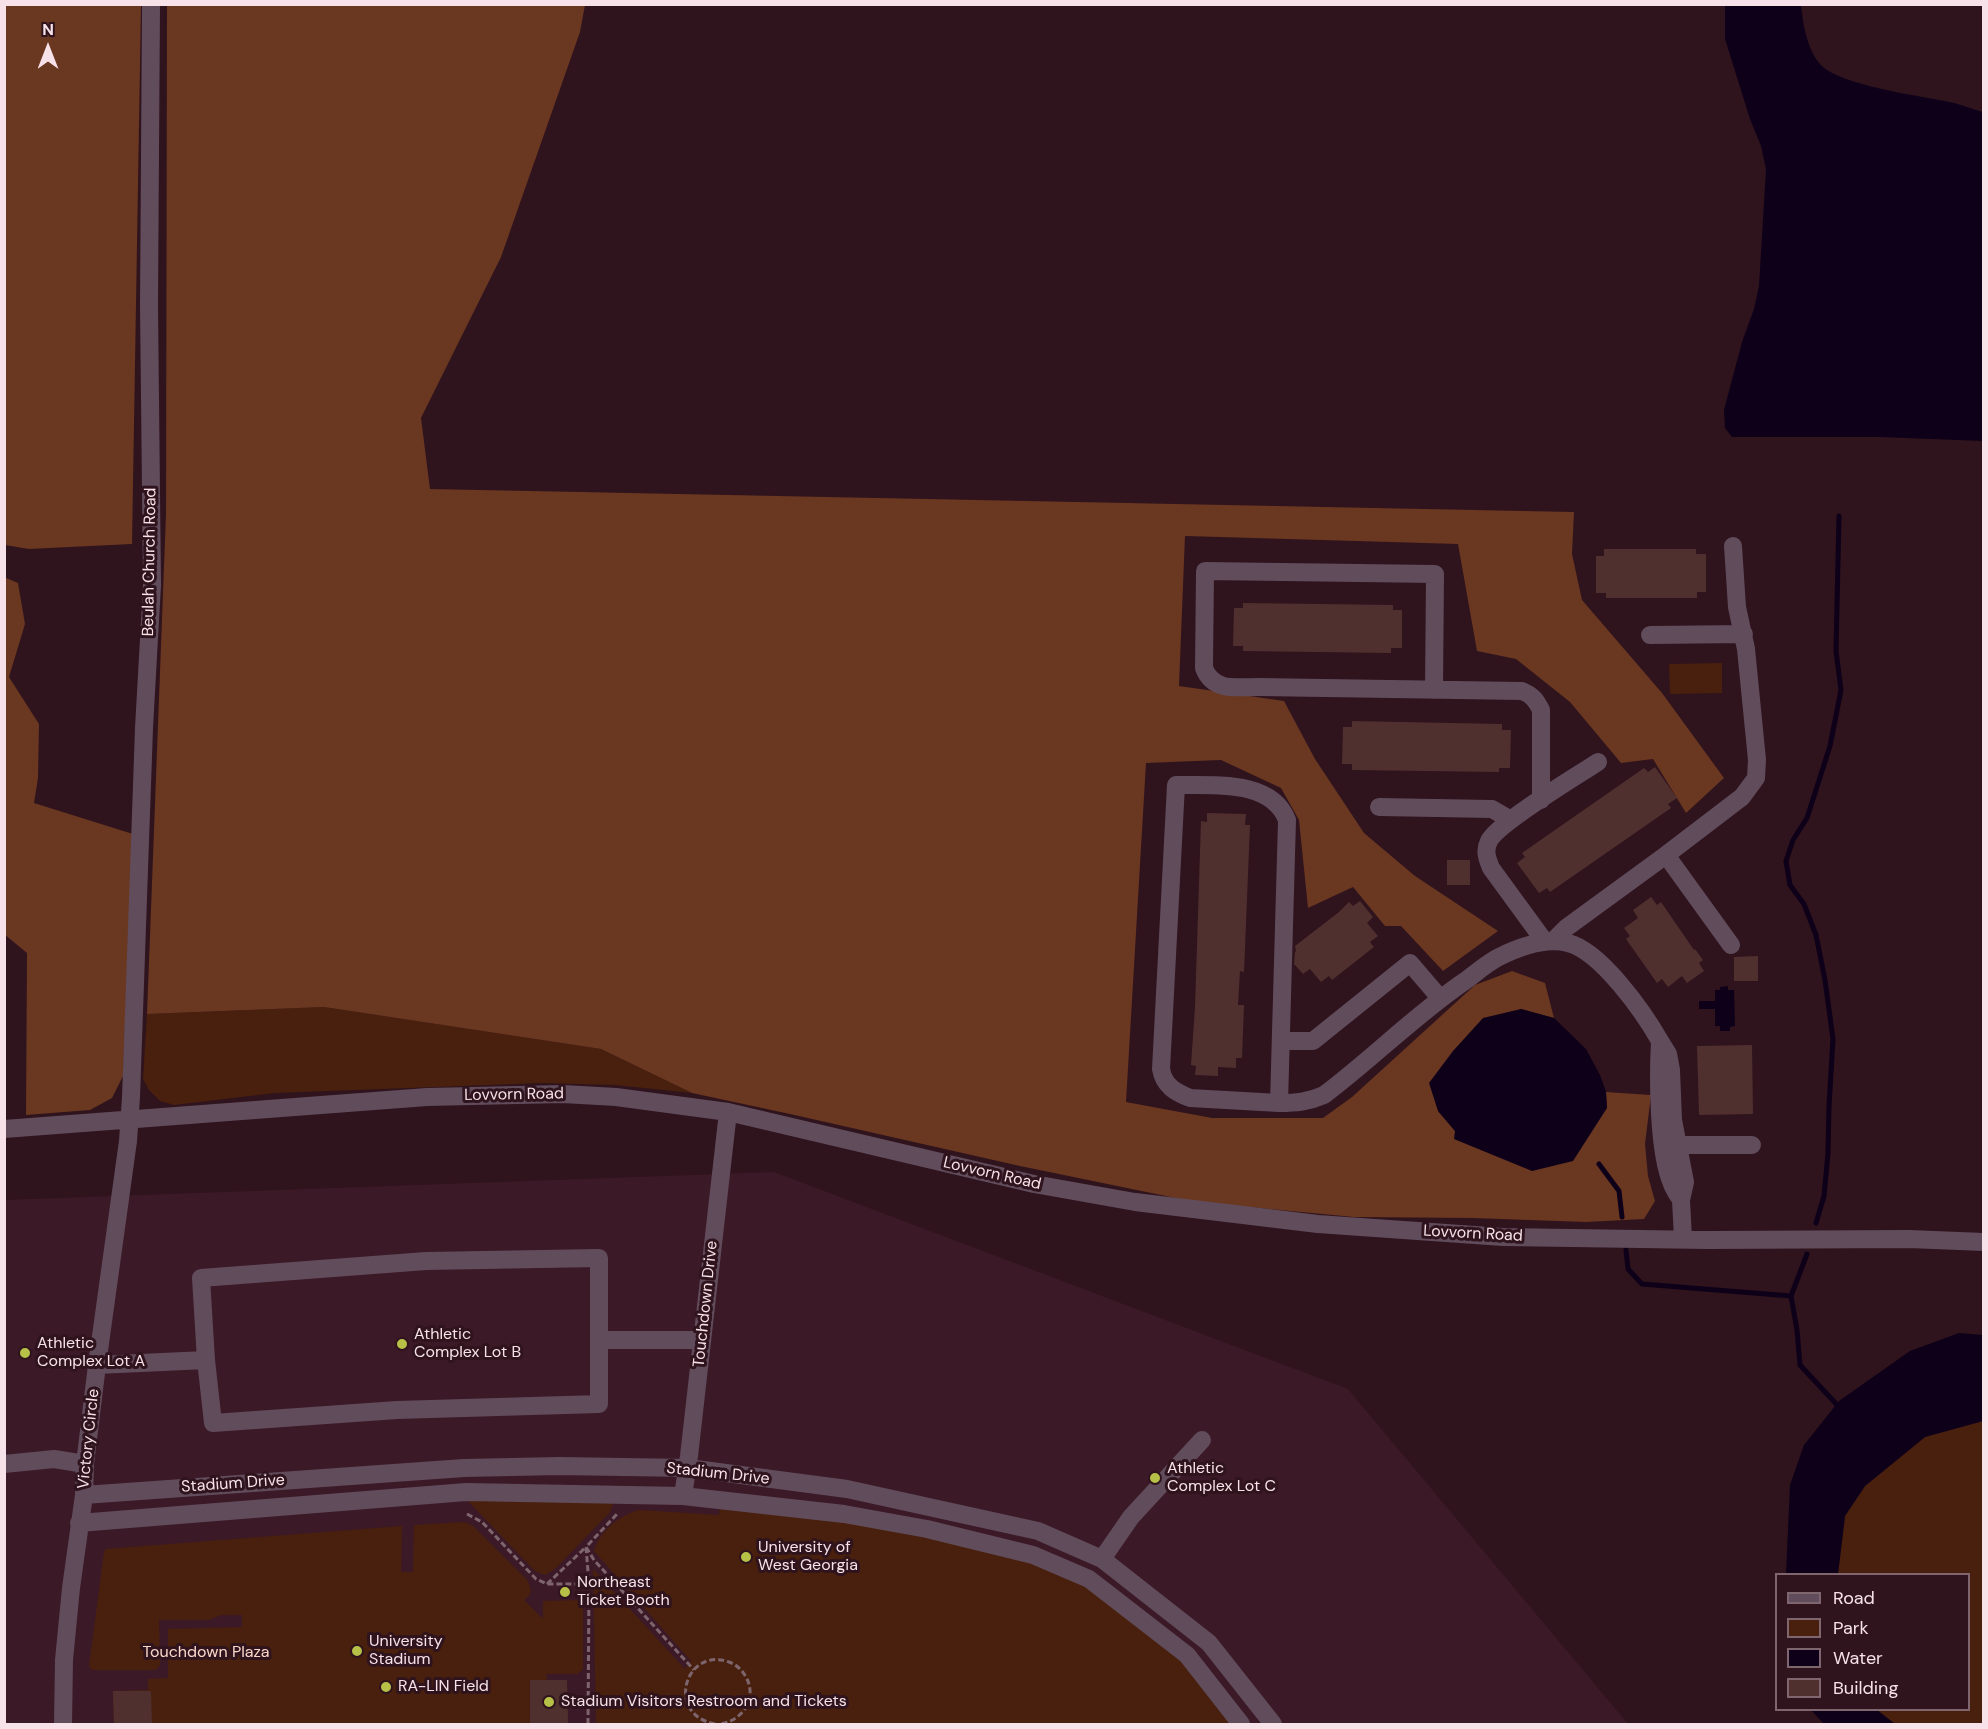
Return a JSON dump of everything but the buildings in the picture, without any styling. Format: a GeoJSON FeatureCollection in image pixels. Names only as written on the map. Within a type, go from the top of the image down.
{"type":"FeatureCollection","features":[{"type":"Feature","properties":{"kind":"street","name":"Beulah Church Road"},"geometry":{"type":"LineString","coordinates":[[130,1118],[152,585],[149,305],[151,4]]}},
{"type":"Feature","properties":{"kind":"street"},"geometry":{"type":"LineString","coordinates":[[1549,942],[1566,927],[1742,798],[1756,778],[1757,760],[1744,634],[1737,607],[1733,546]]}},
{"type":"Feature","properties":{"kind":"street"},"geometry":{"type":"LineString","coordinates":[[1434,690],[1436,574],[1205,571],[1204,668],[1213,683],[1232,687],[1434,690],[1522,691],[1530,694],[1537,701],[1541,710],[1540,800]]}},
{"type":"Feature","properties":{"kind":"street"},"geometry":{"type":"LineString","coordinates":[[1650,635],[1744,634]]}},
{"type":"Feature","properties":{"kind":"street"},"geometry":{"type":"LineString","coordinates":[[1549,942],[1491,868],[1485,854],[1489,840],[1511,820],[1598,762]]}},
{"type":"Feature","properties":{"kind":"street"},"geometry":{"type":"LineString","coordinates":[[1279,1102],[1287,820],[1282,808],[1264,795],[1237,786],[1176,785],[1161,1070],[1163,1079],[1169,1087],[1190,1098],[1279,1102],[1308,1102],[1324,1095],[1440,998],[1497,958],[1535,943],[1569,943],[1605,966],[1653,1029],[1668,1054],[1673,1120],[1671,1145],[1684,1182],[1681,1200],[1683,1239]]}},
{"type":"Feature","properties":{"kind":"street"},"geometry":{"type":"LineString","coordinates":[[1378,807],[1492,809],[1511,820]]}},
{"type":"Feature","properties":{"kind":"street"},"geometry":{"type":"LineString","coordinates":[[1666,855],[1731,945]]}},
{"type":"Feature","properties":{"kind":"street"},"geometry":{"type":"LineString","coordinates":[[1282,1041],[1313,1041],[1410,963],[1440,998]]}},
{"type":"Feature","properties":{"kind":"street","name":"Lovvorn Road"},"geometry":{"type":"LineString","coordinates":[[4,1129],[427,1097],[510,1095],[616,1097],[728,1112],[1034,1184],[1135,1202],[1318,1224],[1503,1237],[1909,1239],[1983,1242]]}},
{"type":"Feature","properties":{"kind":"street","name":"Touchdown Drive"},"geometry":{"type":"LineString","coordinates":[[684,1496],[728,1112]]}},
{"type":"Feature","properties":{"kind":"street","name":"Victory Circle"},"geometry":{"type":"LineString","coordinates":[[63,1725],[64,1660],[84,1495],[85,1464],[130,1118]]}},
{"type":"Feature","properties":{"kind":"street"},"geometry":{"type":"LineString","coordinates":[[1671,1145],[1752,1145]]}},
{"type":"Feature","properties":{"kind":"street"},"geometry":{"type":"LineString","coordinates":[[599,1258],[599,1404],[397,1410],[213,1423],[206,1360],[201,1278],[426,1261],[599,1258]]}},
{"type":"Feature","properties":{"kind":"street"},"geometry":{"type":"LineString","coordinates":[[599,1340],[701,1340]]}},
{"type":"Feature","properties":{"kind":"street"},"geometry":{"type":"LineString","coordinates":[[98,1365],[206,1360]]}},
{"type":"Feature","properties":{"kind":"street"},"geometry":{"type":"LineString","coordinates":[[1102,1559],[1131,1517],[1202,1440]]}},
{"type":"Feature","properties":{"kind":"street"},"geometry":{"type":"LineString","coordinates":[[4,1464],[54,1460],[85,1464]]}},
{"type":"Feature","properties":{"kind":"street","name":"Stadium Drive"},"geometry":{"type":"LineString","coordinates":[[84,1495],[464,1468],[560,1466],[688,1468],[858,1491],[1038,1531],[1102,1559],[1209,1643],[1273,1725]]}},
{"type":"Feature","properties":{"kind":"street","name":"Stadium Drive"},"geometry":{"type":"LineString","coordinates":[[79,1523],[466,1492],[684,1496],[844,1514],[927,1529],[1033,1555],[1089,1579],[1187,1655],[1241,1725]]}},
{"type":"Feature","properties":{"kind":"path"},"geometry":{"type":"LineString","coordinates":[[467,1514],[482,1522],[536,1579],[547,1584],[589,1584]]}},
{"type":"Feature","properties":{"kind":"path"},"geometry":{"type":"LineString","coordinates":[[547,1584],[617,1514]]}},
{"type":"Feature","properties":{"kind":"path"},"geometry":{"type":"LineString","coordinates":[[586,1547],[589,1584],[588,1725]]}},
{"type":"Feature","properties":{"kind":"path"},"geometry":{"type":"LineString","coordinates":[[586,1547],[594,1560],[694,1670]]}},
{"type":"Feature","properties":{"kind":"path"},"geometry":{"type":"LineString","coordinates":[[724,1660],[742,1670],[748,1680],[749,1701],[745,1711],[737,1718],[717,1725],[697,1718],[690,1710],[685,1689],[688,1679],[702,1663],[724,1660]]}},
{"type":"Feature","properties":{"kind":"shaded area"},"geometry":{"type":"Polygon","coordinates":[[[4,5],[141,5],[132,544],[29,549],[5,545],[4,5]]]}},
{"type":"Feature","properties":{"kind":"shaded area"},"geometry":{"type":"Polygon","coordinates":[[[167,5],[585,5],[580,32],[501,257],[421,418],[430,489],[1574,512],[1572,554],[1582,600],[1662,693],[1724,778],[1686,813],[1653,759],[1621,763],[1570,702],[1516,659],[1477,651],[1458,544],[1185,536],[1179,686],[1284,701],[1315,759],[1364,833],[1415,876],[1498,931],[1443,971],[1401,926],[1385,926],[1353,887],[1308,908],[1299,820],[1281,788],[1221,760],[1146,763],[1126,1102],[1212,1118],[1323,1118],[1352,1097],[1475,985],[1512,971],[1545,983],[1554,1018],[1521,1009],[1438,1111],[1455,1131],[1607,1108],[1606,1092],[1651,1095],[1645,1144],[1648,1176],[1655,1201],[1644,1219],[1586,1222],[1354,1217],[1195,1202],[1020,1166],[692,1093],[601,1049],[324,1007],[147,1014],[166,514],[167,5]]]}},
{"type":"Feature","properties":{"kind":"shaded area"},"geometry":{"type":"Polygon","coordinates":[[[4,577],[18,583],[25,624],[9,677],[39,724],[38,778],[34,803],[133,834],[123,1076],[112,1098],[90,1110],[26,1115],[27,953],[4,934],[4,577]]]}},
{"type":"Feature","properties":{"kind":"shaded area","name":"University of West Georgia"},"geometry":{"type":"Polygon","coordinates":[[[774,1172],[1348,1389],[1628,1724],[5,1724],[4,1200],[774,1172]]]}},
{"type":"Feature","properties":{"kind":"green space"},"geometry":{"type":"Polygon","coordinates":[[[1722,663],[1722,693],[1670,694],[1669,664],[1722,663]]]}},
{"type":"Feature","properties":{"kind":"green space"},"geometry":{"type":"Polygon","coordinates":[[[324,1007],[601,1049],[692,1093],[615,1085],[542,1083],[275,1093],[174,1105],[160,1101],[149,1090],[143,1079],[147,1014],[324,1007]]]}},
{"type":"Feature","properties":{"kind":"green space"},"geometry":{"type":"Polygon","coordinates":[[[1983,1421],[1983,1724],[1895,1724],[1878,1711],[1970,1711],[1970,1573],[1838,1573],[1845,1516],[1865,1486],[1925,1437],[1983,1421]]]}},
{"type":"Feature","properties":{"kind":"green space"},"geometry":{"type":"Polygon","coordinates":[[[467,1500],[613,1503],[610,1512],[555,1569],[545,1575],[535,1571],[467,1500]]]}},
{"type":"Feature","properties":{"kind":"green space"},"geometry":{"type":"Polygon","coordinates":[[[720,1504],[787,1510],[1007,1552],[1089,1587],[1158,1636],[1240,1724],[596,1724],[593,1569],[685,1669],[691,1661],[594,1551],[600,1537],[611,1525],[639,1510],[719,1515],[720,1504]]]}},
{"type":"Feature","properties":{"kind":"green space","name":"University Stadium"},"geometry":{"type":"Polygon","coordinates":[[[464,1522],[473,1526],[528,1581],[531,1591],[524,1600],[543,1619],[543,1601],[583,1600],[583,1669],[577,1674],[546,1674],[547,1680],[567,1680],[568,1724],[114,1724],[113,1691],[148,1690],[148,1679],[168,1678],[168,1629],[242,1627],[242,1615],[221,1615],[209,1620],[159,1620],[160,1665],[156,1670],[92,1670],[89,1666],[106,1549],[402,1526],[401,1572],[413,1572],[414,1525],[464,1522]]]}},
{"type":"Feature","properties":{"kind":"water"},"geometry":{"type":"Polygon","coordinates":[[[1725,5],[1801,5],[1812,52],[1821,65],[1830,72],[1859,83],[1950,102],[1983,112],[1983,441],[1881,437],[1732,437],[1725,428],[1724,410],[1759,286],[1766,169],[1761,146],[1750,119],[1725,39],[1725,5]]]}},
{"type":"Feature","properties":{"kind":"water"},"geometry":{"type":"Polygon","coordinates":[[[1728,986],[1728,990],[1734,990],[1735,1026],[1730,1027],[1730,1031],[1720,1031],[1720,1026],[1715,1026],[1715,1009],[1699,1009],[1699,1001],[1715,1001],[1715,990],[1728,986]]]}},
{"type":"Feature","properties":{"kind":"water"},"geometry":{"type":"Polygon","coordinates":[[[1521,1009],[1554,1018],[1586,1049],[1606,1092],[1607,1108],[1573,1161],[1532,1171],[1454,1139],[1455,1131],[1438,1111],[1429,1083],[1453,1051],[1483,1018],[1521,1009]]]}},
{"type":"Feature","properties":{"kind":"water"},"geometry":{"type":"Polygon","coordinates":[[[1959,1333],[1983,1335],[1983,1421],[1925,1437],[1865,1486],[1845,1516],[1838,1573],[1786,1573],[1790,1485],[1804,1445],[1839,1401],[1910,1351],[1959,1333]]]}},
{"type":"Feature","properties":{"kind":"water"},"geometry":{"type":"Polygon","coordinates":[[[1812,1711],[1878,1711],[1895,1724],[1824,1724],[1812,1711]]]}},
{"type":"Feature","properties":{"kind":"waterway"},"geometry":{"type":"LineString","coordinates":[[1816,1223],[1824,1196],[1828,1153],[1833,1039],[1816,935],[1804,904],[1790,885],[1786,861],[1793,840],[1807,818],[1830,746],[1841,690],[1836,651],[1839,516]]}},
{"type":"Feature","properties":{"kind":"waterway"},"geometry":{"type":"LineString","coordinates":[[1599,1164],[1619,1191],[1622,1217]]}},
{"type":"Feature","properties":{"kind":"waterway"},"geometry":{"type":"LineString","coordinates":[[1626,1250],[1628,1269],[1642,1284],[1791,1296]]}},
{"type":"Feature","properties":{"kind":"waterway"},"geometry":{"type":"LineString","coordinates":[[1807,1254],[1791,1296],[1800,1365],[1840,1408]]}},
{"type":"Feature","properties":{"kind":"place","name":"Athletic Complex Lot B"},"geometry":{"type":"Point","coordinates":[402,1344]}},
{"type":"Feature","properties":{"kind":"place","name":"Athletic Complex Lot A"},"geometry":{"type":"Point","coordinates":[25,1353]}},
{"type":"Feature","properties":{"kind":"place","name":"Athletic Complex Lot C"},"geometry":{"type":"Point","coordinates":[1155,1478]}},
{"type":"Feature","properties":{"kind":"place","name":"University of West Georgia"},"geometry":{"type":"Point","coordinates":[746,1557]}},
{"type":"Feature","properties":{"kind":"place","name":"Northeast Ticket Booth"},"geometry":{"type":"Point","coordinates":[565,1592]}},
{"type":"Feature","properties":{"kind":"place","name":"University Stadium"},"geometry":{"type":"Point","coordinates":[357,1651]}},
{"type":"Feature","properties":{"kind":"place","name":"RA-LIN Field"},"geometry":{"type":"Point","coordinates":[386,1687]}},
{"type":"Feature","properties":{"kind":"place","name":"Stadium Visitors Restroom and Tickets"},"geometry":{"type":"Point","coordinates":[549,1702]}},
{"type":"Feature","properties":{"kind":"park label","name":"Touchdown Plaza"},"geometry":{"type":"Point","coordinates":[206,1653]}}]}
